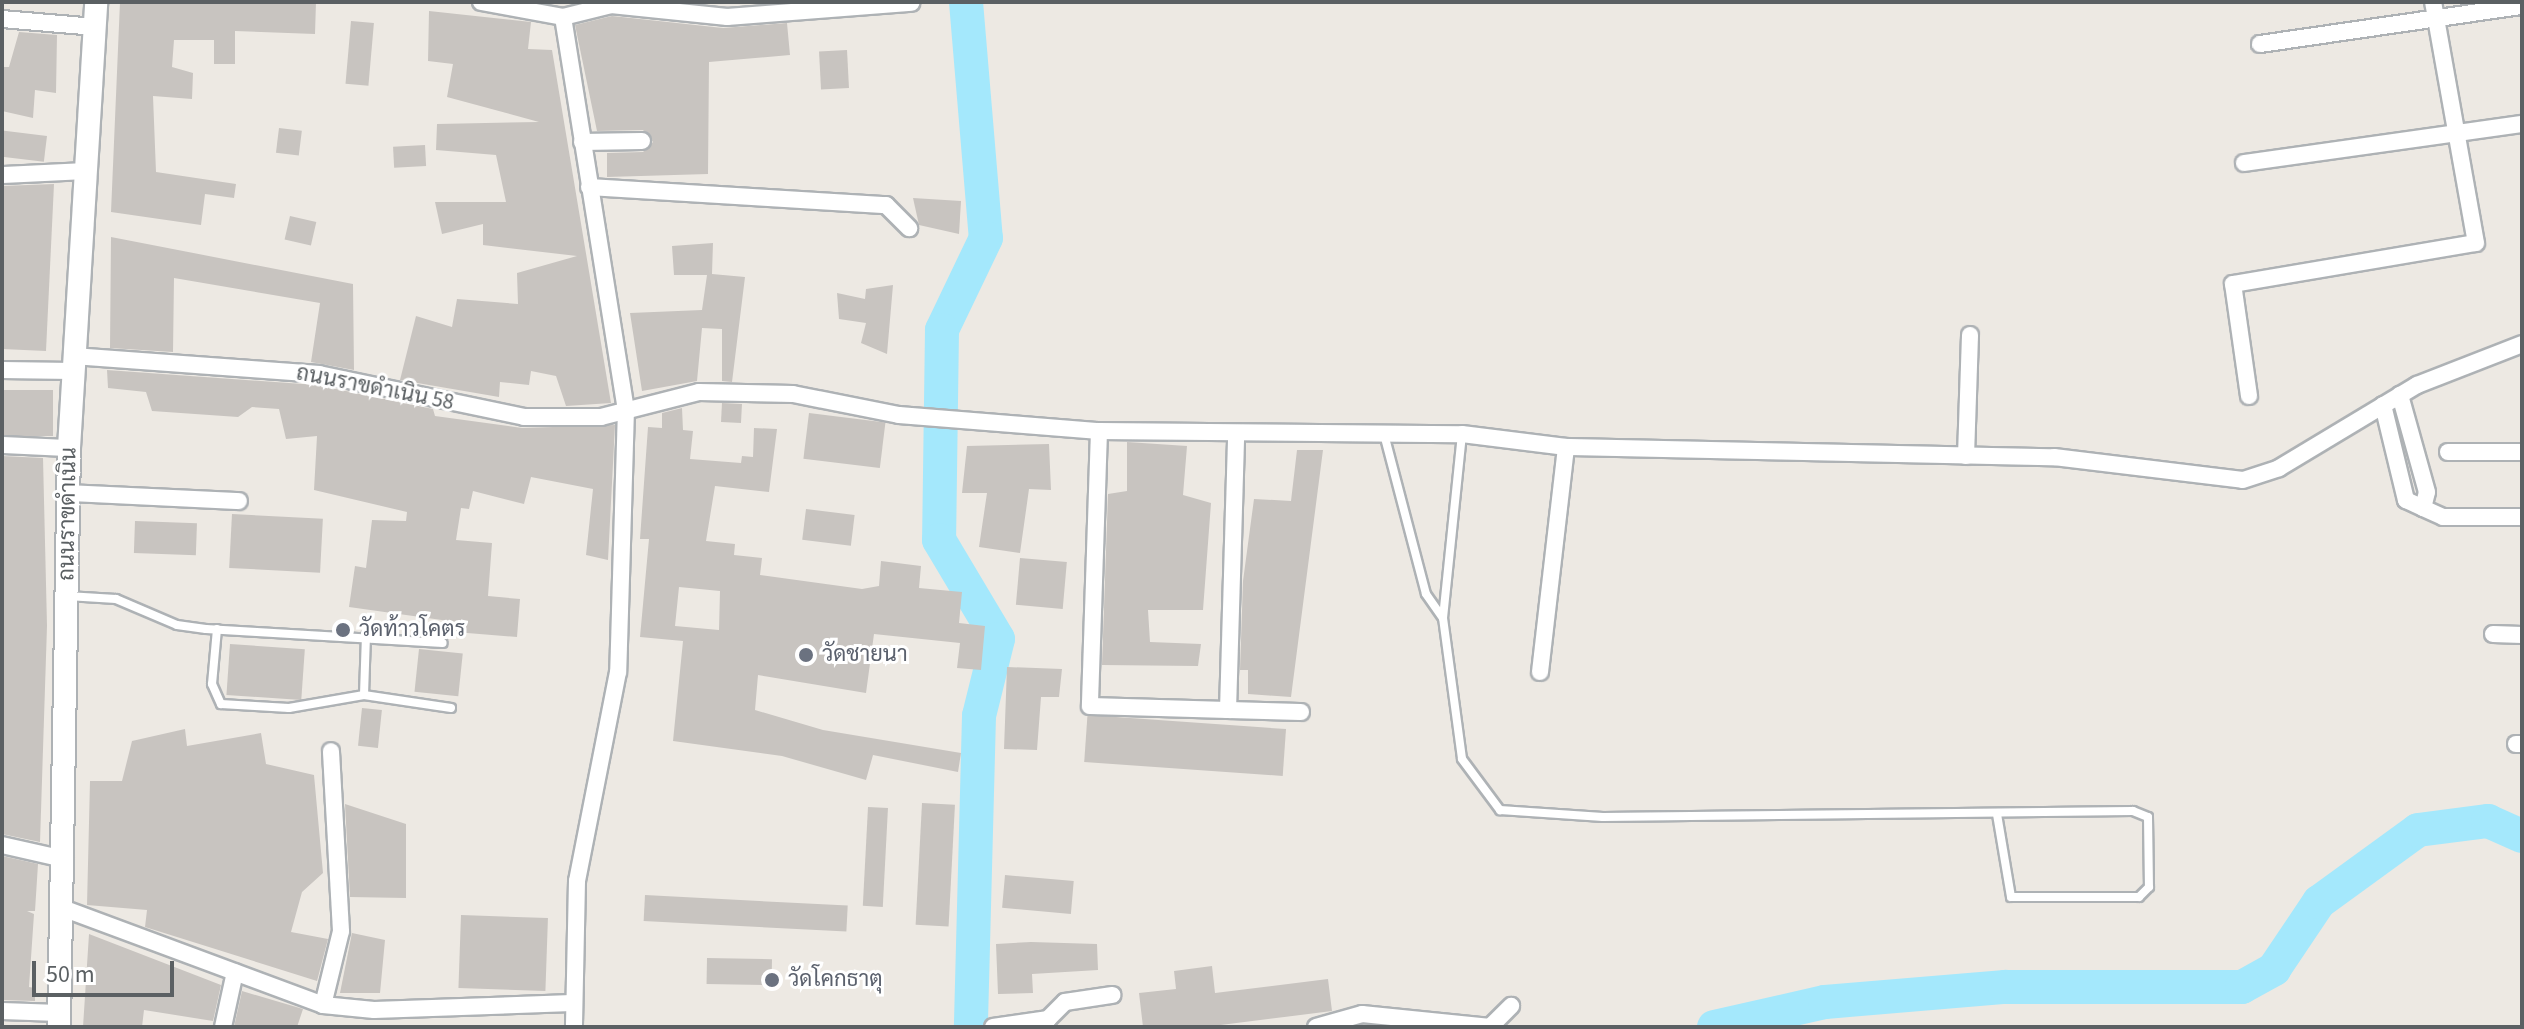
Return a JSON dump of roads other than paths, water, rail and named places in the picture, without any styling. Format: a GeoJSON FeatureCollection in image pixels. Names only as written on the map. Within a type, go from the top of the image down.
{"type":"FeatureCollection","features":[{"type":"Feature","properties":{"kind":"main road","name":"ถนนราขดำเนิน"},"geometry":{"type":"LineString","coordinates":[[59,1020],[65,909],[69,448],[83,171],[96,2]]}},
{"type":"Feature","properties":{"kind":"street"},"geometry":{"type":"LineString","coordinates":[[481,2],[563,17],[612,3],[727,17],[911,3]]}},
{"type":"Feature","properties":{"kind":"street"},"geometry":{"type":"LineString","coordinates":[[2260,44],[2434,10],[2522,6]]}},
{"type":"Feature","properties":{"kind":"street"},"geometry":{"type":"LineString","coordinates":[[2249,396],[2233,284],[2476,243],[2434,10]]}},
{"type":"Feature","properties":{"kind":"street"},"geometry":{"type":"LineString","coordinates":[[563,17],[626,409],[618,672],[577,881],[572,1003],[574,1027]]}},
{"type":"Feature","properties":{"kind":"street"},"geometry":{"type":"LineString","coordinates":[[2,19],[96,27]]}},
{"type":"Feature","properties":{"kind":"street"},"geometry":{"type":"LineString","coordinates":[[2244,163],[2522,124]]}},
{"type":"Feature","properties":{"kind":"street"},"geometry":{"type":"LineString","coordinates":[[582,142],[642,141]]}},
{"type":"Feature","properties":{"kind":"street"},"geometry":{"type":"LineString","coordinates":[[2,175],[83,171]]}},
{"type":"Feature","properties":{"kind":"street"},"geometry":{"type":"LineString","coordinates":[[589,187],[886,205],[909,228]]}},
{"type":"Feature","properties":{"kind":"street"},"geometry":{"type":"LineString","coordinates":[[1966,456],[1970,335]]}},
{"type":"Feature","properties":{"kind":"street","name":"ถนนราขดำเนิน 58"},"geometry":{"type":"LineString","coordinates":[[2,370],[73,363],[319,374],[524,417],[601,417],[699,392],[777,394],[899,415],[1099,431],[1236,435],[1462,434],[1566,447],[2054,457],[2243,480],[2279,468],[2400,395],[2522,344]]}},
{"type":"Feature","properties":{"kind":"street"},"geometry":{"type":"LineString","coordinates":[[2400,395],[2427,492],[2423,508]]}},
{"type":"Feature","properties":{"kind":"street"},"geometry":{"type":"LineString","coordinates":[[2383,405],[2406,500],[2443,517],[2522,517]]}},
{"type":"Feature","properties":{"kind":"street"},"geometry":{"type":"LineString","coordinates":[[1099,431],[1090,706],[1301,712]]}},
{"type":"Feature","properties":{"kind":"street"},"geometry":{"type":"LineString","coordinates":[[1228,710],[1236,435]]}},
{"type":"Feature","properties":{"kind":"street"},"geometry":{"type":"LineString","coordinates":[[2,445],[69,448]]}},
{"type":"Feature","properties":{"kind":"street"},"geometry":{"type":"LineString","coordinates":[[1540,672],[1566,447]]}},
{"type":"Feature","properties":{"kind":"street"},"geometry":{"type":"LineString","coordinates":[[2448,452],[2522,452]]}},
{"type":"Feature","properties":{"kind":"street"},"geometry":{"type":"LineString","coordinates":[[69,493],[239,501]]}},
{"type":"Feature","properties":{"kind":"street"},"geometry":{"type":"LineString","coordinates":[[2493,634],[2522,635]]}},
{"type":"Feature","properties":{"kind":"street"},"geometry":{"type":"LineString","coordinates":[[323,1005],[341,931],[331,751]]}},
{"type":"Feature","properties":{"kind":"street"},"geometry":{"type":"LineString","coordinates":[[2,845],[64,859]]}},
{"type":"Feature","properties":{"kind":"street"},"geometry":{"type":"LineString","coordinates":[[65,909],[323,1005],[374,1010],[572,1003]]}},
{"type":"Feature","properties":{"kind":"street"},"geometry":{"type":"LineString","coordinates":[[223,1027],[235,972]]}},
{"type":"Feature","properties":{"kind":"street"},"geometry":{"type":"LineString","coordinates":[[993,1027],[1048,1019],[1065,1002],[1112,995]]}},
{"type":"Feature","properties":{"kind":"street"},"geometry":{"type":"LineString","coordinates":[[1316,1027],[1362,1014],[1396,1025],[1490,1027],[1511,1006]]}},
{"type":"Feature","properties":{"kind":"street"},"geometry":{"type":"LineString","coordinates":[[2,1011],[59,1020]]}},
{"type":"Feature","properties":{"kind":"lane"},"geometry":{"type":"LineString","coordinates":[[1384,434],[1426,594],[1443,618]]}},
{"type":"Feature","properties":{"kind":"lane"},"geometry":{"type":"LineString","coordinates":[[1462,434],[1443,618],[1462,759],[1500,810],[1603,817],[1997,814],[2142,813],[2148,817],[2149,887],[2139,897],[2011,897],[1997,814]]}},
{"type":"Feature","properties":{"kind":"lane"},"geometry":{"type":"LineString","coordinates":[[67,596],[116,599],[177,625],[443,643]]}},
{"type":"Feature","properties":{"kind":"lane"},"geometry":{"type":"LineString","coordinates":[[217,629],[212,684],[221,704],[289,708],[364,695],[451,708]]}},
{"type":"Feature","properties":{"kind":"lane"},"geometry":{"type":"LineString","coordinates":[[364,695],[366,636]]}},
{"type":"Feature","properties":{"kind":"waterway"},"geometry":{"type":"LineString","coordinates":[[966,2],[986,238],[942,330],[939,540],[998,639],[979,716],[971,1027]]}},
{"type":"Feature","properties":{"kind":"waterway"},"geometry":{"type":"LineString","coordinates":[[1714,1027],[1825,1002],[2005,987],[2242,987],[2274,969],[2319,902],[2418,830],[2488,821],[2522,836]]}},
{"type":"Feature","properties":{"kind":"place","name":"วัดท้าวโคตร"},"geometry":{"type":"Point","coordinates":[343,630]}},
{"type":"Feature","properties":{"kind":"place","name":"วัดชายนา"},"geometry":{"type":"Point","coordinates":[806,655]}},
{"type":"Feature","properties":{"kind":"place","name":"วัดโคกธาตุ"},"geometry":{"type":"Point","coordinates":[772,980]}}]}
